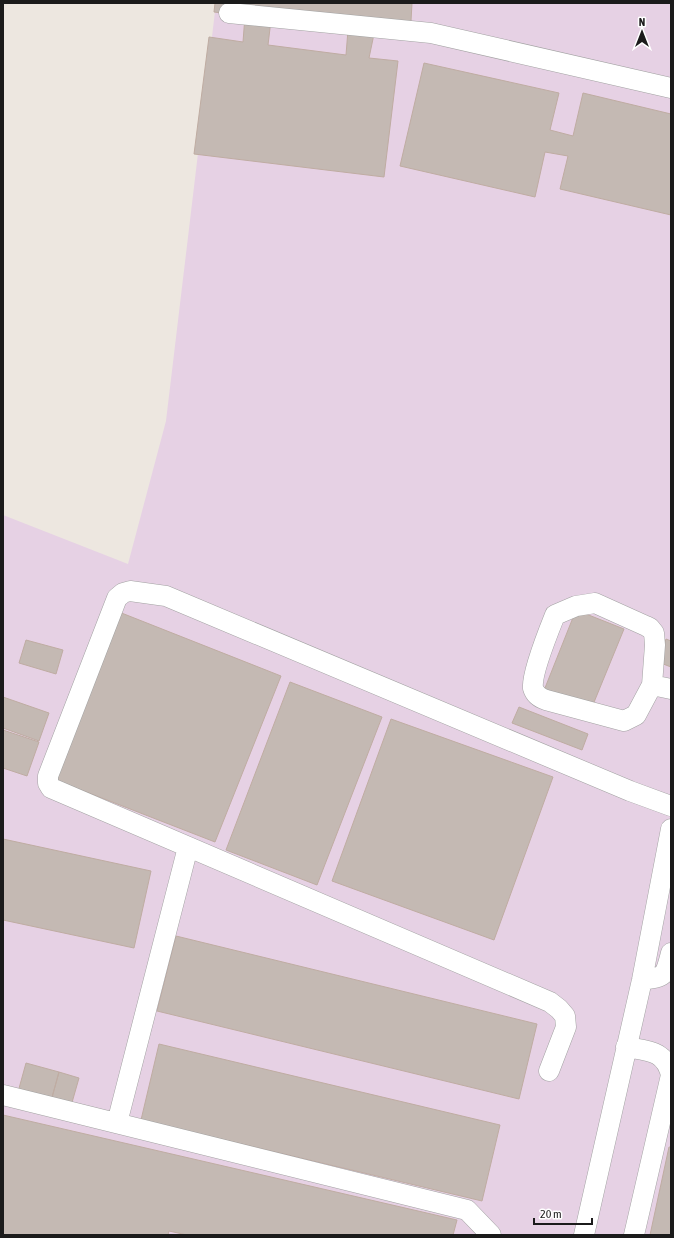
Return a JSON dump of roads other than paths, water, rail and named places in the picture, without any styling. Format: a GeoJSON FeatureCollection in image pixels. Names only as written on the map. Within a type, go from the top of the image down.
{"type":"FeatureCollection","features":[{"type":"Feature","properties":{"kind":"street"},"geometry":{"type":"LineString","coordinates":[[229,13],[430,33],[671,88]]}},
{"type":"Feature","properties":{"kind":"street"},"geometry":{"type":"LineString","coordinates":[[549,1071],[566,1027],[565,1016],[550,1002],[51,788],[48,783],[48,776],[117,598],[123,593],[130,591],[166,596],[630,792],[671,806]]}},
{"type":"Feature","properties":{"kind":"street"},"geometry":{"type":"LineString","coordinates":[[595,604],[650,628],[654,633],[655,645],[652,685],[636,715],[624,722],[539,697],[534,689],[533,678],[555,615],[576,606],[595,604]]}},
{"type":"Feature","properties":{"kind":"street"},"geometry":{"type":"LineString","coordinates":[[652,685],[671,689]]}},
{"type":"Feature","properties":{"kind":"street"},"geometry":{"type":"LineString","coordinates":[[584,1235],[642,980],[671,829]]}},
{"type":"Feature","properties":{"kind":"street"},"geometry":{"type":"LineString","coordinates":[[117,1123],[188,847]]}},
{"type":"Feature","properties":{"kind":"street"},"geometry":{"type":"LineString","coordinates":[[642,980],[657,978],[663,975],[667,970],[671,953]]}},
{"type":"Feature","properties":{"kind":"street"},"geometry":{"type":"LineString","coordinates":[[626,1047],[654,1052],[668,1064],[671,1075],[634,1235]]}},
{"type":"Feature","properties":{"kind":"street"},"geometry":{"type":"LineString","coordinates":[[3,1095],[467,1210],[491,1235]]}}]}
